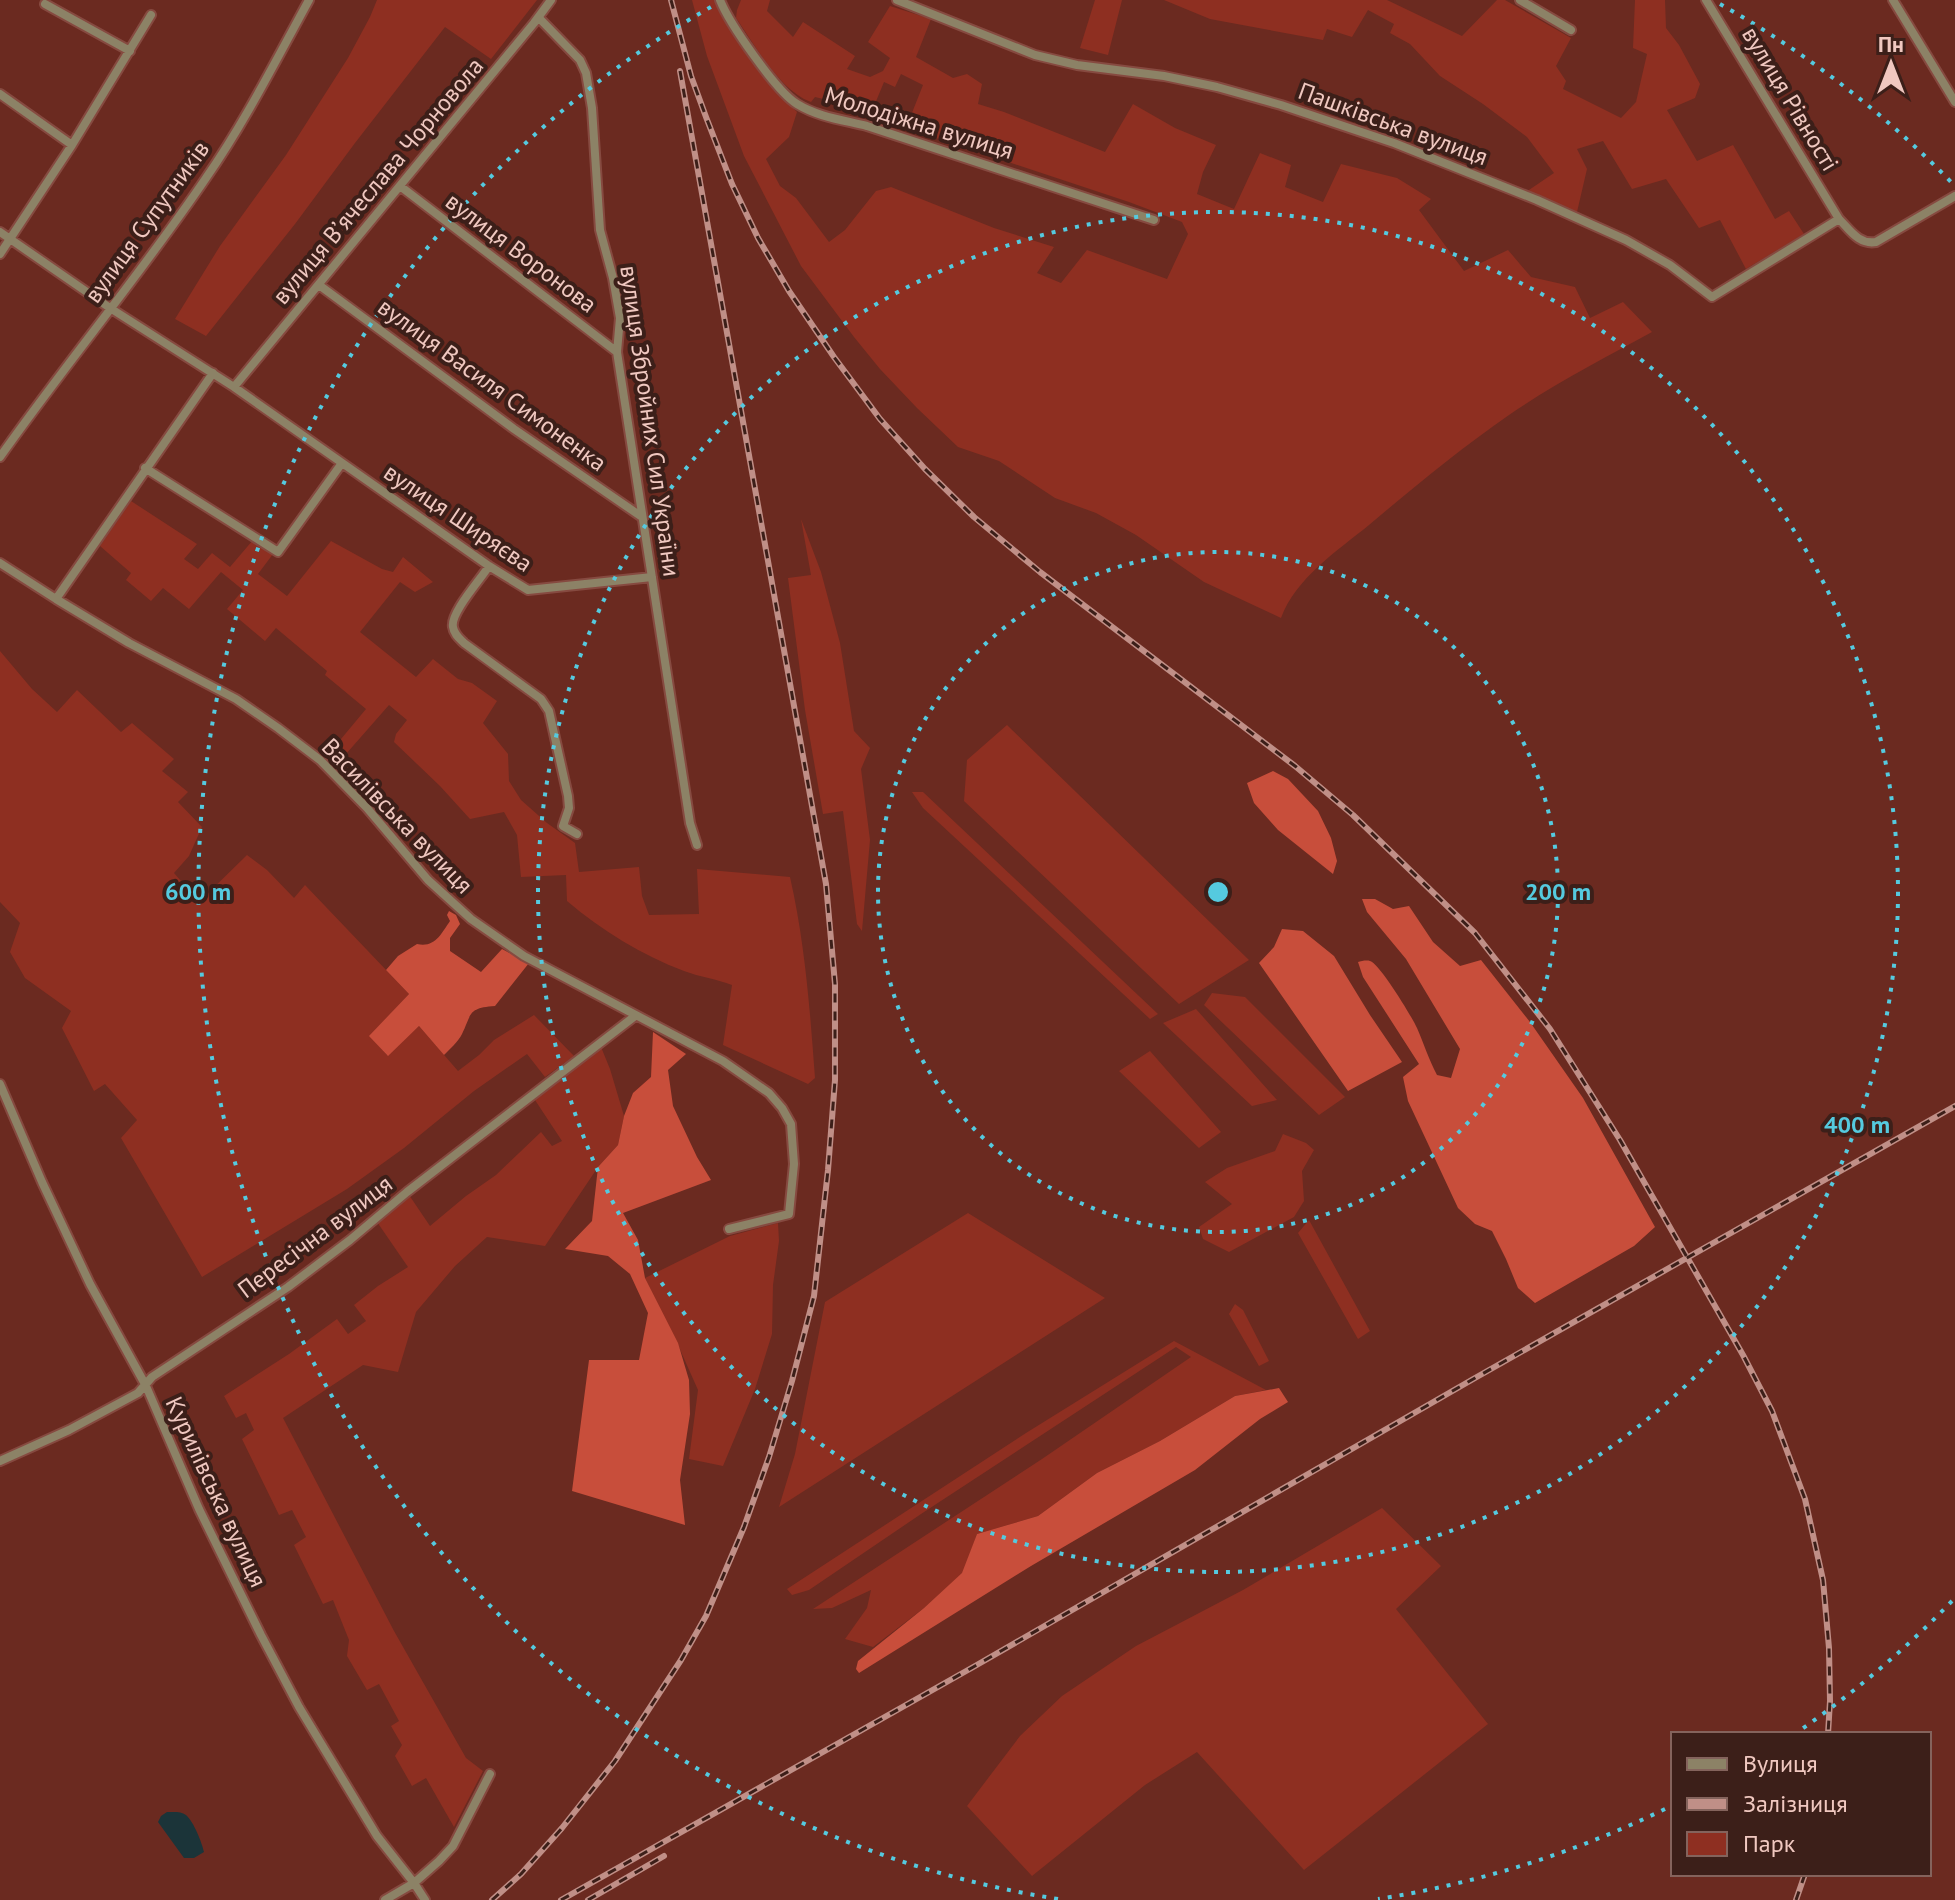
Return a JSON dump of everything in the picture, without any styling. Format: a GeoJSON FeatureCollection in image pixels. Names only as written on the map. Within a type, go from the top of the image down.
{"type":"FeatureCollection","features":[{"type":"Feature","properties":{"kind":"street","name":"вулиця Супутників"},"geometry":{"type":"LineString","coordinates":[[0,457],[42,397],[160,244],[207,176],[247,113],[309,0]]}},
{"type":"Feature","properties":{"kind":"street","name":"вулиця Вʼячеслава Чорновола"},"geometry":{"type":"LineString","coordinates":[[234,387],[551,0]]}},
{"type":"Feature","properties":{"kind":"street","name":"Молодіжна вулиця"},"geometry":{"type":"LineString","coordinates":[[720,0],[733,25],[780,89],[806,109],[1154,220]]}},
{"type":"Feature","properties":{"kind":"street","name":"Пашківська вулиця"},"geometry":{"type":"LineString","coordinates":[[897,0],[1035,55],[1077,65],[1164,76],[1217,87],[1394,143],[1537,200],[1626,240],[1670,265],[1712,297],[1839,219]]}},
{"type":"Feature","properties":{"kind":"street"},"geometry":{"type":"LineString","coordinates":[[1520,0],[1571,30]]}},
{"type":"Feature","properties":{"kind":"street","name":"вулиця Рівності"},"geometry":{"type":"LineString","coordinates":[[1706,0],[1839,219]]}},
{"type":"Feature","properties":{"kind":"street"},"geometry":{"type":"LineString","coordinates":[[1893,0],[1955,102]]}},
{"type":"Feature","properties":{"kind":"street"},"geometry":{"type":"LineString","coordinates":[[45,4],[130,51]]}},
{"type":"Feature","properties":{"kind":"street"},"geometry":{"type":"LineString","coordinates":[[0,254],[72,145],[151,15]]}},
{"type":"Feature","properties":{"kind":"street","name":"вулиця Збройних Сил України"},"geometry":{"type":"LineString","coordinates":[[539,18],[580,60],[586,73],[592,108],[600,230],[620,318],[617,352],[690,823],[697,845]]}},
{"type":"Feature","properties":{"kind":"street"},"geometry":{"type":"LineString","coordinates":[[0,94],[72,145]]}},
{"type":"Feature","properties":{"kind":"street","name":"вулиця Воронова"},"geometry":{"type":"LineString","coordinates":[[400,186],[617,352]]}},
{"type":"Feature","properties":{"kind":"street"},"geometry":{"type":"LineString","coordinates":[[1839,219],[1861,241],[1876,242],[1955,196]]}},
{"type":"Feature","properties":{"kind":"street","name":"вулиця Ширяєва"},"geometry":{"type":"LineString","coordinates":[[0,232],[110,308],[234,387],[489,566],[528,590],[652,577]]}},
{"type":"Feature","properties":{"kind":"street","name":"вулиця Василя Симоненка"},"geometry":{"type":"LineString","coordinates":[[319,285],[514,429],[642,517]]}},
{"type":"Feature","properties":{"kind":"street"},"geometry":{"type":"LineString","coordinates":[[56,599],[213,373]]}},
{"type":"Feature","properties":{"kind":"street"},"geometry":{"type":"LineString","coordinates":[[145,468],[278,552],[342,463]]}},
{"type":"Feature","properties":{"kind":"street","name":"Василівська вулиця"},"geometry":{"type":"LineString","coordinates":[[0,563],[129,643],[236,699],[278,728],[320,760],[367,808],[428,880],[471,919],[524,956],[723,1061],[769,1093],[791,1124],[794,1164],[789,1214],[729,1229]]}},
{"type":"Feature","properties":{"kind":"street"},"geometry":{"type":"LineString","coordinates":[[489,566],[457,611],[452,623],[454,632],[464,643],[541,699],[549,711],[568,796],[569,808],[563,826],[577,834]]}},
{"type":"Feature","properties":{"kind":"street","name":"Пересічна вулиця"},"geometry":{"type":"LineString","coordinates":[[0,1461],[69,1430],[138,1393],[152,1377],[288,1287],[350,1240],[407,1192],[635,1016]]}},
{"type":"Feature","properties":{"kind":"street","name":"Курилівська вулиця"},"geometry":{"type":"LineString","coordinates":[[0,1084],[84,1272],[146,1386],[199,1509],[299,1707],[377,1836],[425,1900]]}},
{"type":"Feature","properties":{"kind":"street"},"geometry":{"type":"LineString","coordinates":[[385,1900],[414,1883],[453,1846],[490,1774]]}},
{"type":"Feature","properties":{"kind":"green space"},"geometry":{"type":"Polygon","coordinates":[[[377,0],[537,0],[491,59],[445,27],[206,336],[175,319],[220,246],[286,155],[348,58],[377,0]]]}},
{"type":"Feature","properties":{"kind":"green space"},"geometry":{"type":"Polygon","coordinates":[[[692,0],[715,0],[767,82],[797,112],[789,137],[766,159],[780,186],[796,198],[829,242],[845,230],[876,191],[891,187],[994,228],[1054,247],[1037,273],[1061,283],[1087,250],[1167,279],[1188,234],[1182,222],[1129,202],[906,128],[923,85],[901,74],[895,87],[884,82],[872,111],[815,97],[811,102],[799,96],[769,66],[736,18],[741,0],[770,0],[767,11],[793,37],[803,22],[855,56],[847,69],[870,77],[883,71],[890,58],[868,42],[890,6],[931,19],[916,57],[953,78],[967,74],[982,84],[978,104],[1105,152],[1133,104],[1175,128],[1216,145],[1197,194],[1234,209],[1260,153],[1291,165],[1285,187],[1323,202],[1341,164],[1397,178],[1431,199],[1419,210],[1464,271],[1508,250],[1531,277],[1575,287],[1590,318],[1623,302],[1652,332],[1544,393],[1455,455],[1319,566],[1297,590],[1281,618],[1204,582],[1136,535],[1096,513],[1055,498],[999,461],[958,447],[917,408],[880,369],[801,266],[744,156],[707,56],[692,0]]]}},
{"type":"Feature","properties":{"kind":"green space"},"geometry":{"type":"Polygon","coordinates":[[[1095,0],[1122,0],[1108,55],[1080,48],[1095,0]]]}},
{"type":"Feature","properties":{"kind":"green space"},"geometry":{"type":"Polygon","coordinates":[[[1164,0],[1387,0],[1462,36],[1497,0],[1505,0],[1571,38],[1556,66],[1566,81],[1563,89],[1621,118],[1636,102],[1647,54],[1633,48],[1635,0],[1665,0],[1666,28],[1700,84],[1695,98],[1667,110],[1697,161],[1733,145],[1775,219],[1789,211],[1804,234],[1746,269],[1720,220],[1699,228],[1666,179],[1632,189],[1603,141],[1577,149],[1587,169],[1577,212],[1526,192],[1554,173],[1527,137],[1440,76],[1410,44],[1390,33],[1394,24],[1368,10],[1352,37],[1327,29],[1323,40],[1210,19],[1164,0]]]}},
{"type":"Feature","properties":{"kind":"green space"},"geometry":{"type":"Polygon","coordinates":[[[131,501],[197,544],[184,559],[198,569],[212,553],[230,567],[253,540],[273,554],[258,574],[287,596],[331,541],[393,572],[403,557],[433,582],[415,592],[400,582],[360,632],[416,677],[433,659],[458,679],[472,683],[497,701],[483,723],[508,754],[509,781],[521,800],[575,843],[579,872],[639,867],[642,896],[649,915],[699,914],[697,869],[790,877],[803,952],[815,1078],[808,1084],[723,1045],[732,985],[668,965],[608,932],[567,901],[566,875],[521,877],[517,835],[504,812],[470,819],[394,742],[407,720],[389,705],[346,754],[336,745],[366,709],[276,628],[265,641],[227,609],[243,590],[221,572],[189,609],[163,588],[151,601],[126,580],[131,573],[100,546],[131,501]]]}},
{"type":"Feature","properties":{"kind":"green space"},"geometry":{"type":"Polygon","coordinates":[[[801,519],[821,572],[840,643],[854,731],[870,748],[861,769],[870,840],[862,931],[857,924],[843,811],[823,814],[805,710],[788,578],[811,575],[801,519]]]}},
{"type":"Feature","properties":{"kind":"green space"},"geometry":{"type":"Polygon","coordinates":[[[0,651],[32,689],[57,712],[77,690],[121,732],[132,723],[174,759],[162,771],[188,792],[178,802],[202,827],[189,856],[174,873],[199,902],[247,855],[267,870],[294,898],[305,885],[409,994],[370,1036],[387,1055],[419,1026],[458,1071],[494,1040],[534,1015],[574,1056],[545,1077],[527,1054],[347,1189],[202,1277],[121,1138],[137,1120],[105,1084],[94,1091],[62,1028],[71,1011],[25,978],[10,952],[20,923],[0,902],[0,651]]]}},
{"type":"Feature","properties":{"kind":"green space"},"geometry":{"type":"Polygon","coordinates":[[[1007,725],[1249,960],[1179,1004],[964,801],[967,760],[1007,725]]]}},
{"type":"Feature","properties":{"kind":"green space"},"geometry":{"type":"Polygon","coordinates":[[[912,792],[923,792],[1158,1014],[1150,1019],[923,808],[912,792]]]}},
{"type":"Feature","properties":{"kind":"green space"},"geometry":{"type":"Polygon","coordinates":[[[1212,993],[1245,997],[1345,1097],[1319,1115],[1204,1005],[1212,993]]]}},
{"type":"Feature","properties":{"kind":"green space"},"geometry":{"type":"Polygon","coordinates":[[[1196,1009],[1277,1100],[1252,1106],[1163,1023],[1196,1009]]]}},
{"type":"Feature","properties":{"kind":"green space"},"geometry":{"type":"Polygon","coordinates":[[[601,1047],[624,1116],[618,1145],[598,1167],[545,1246],[487,1237],[455,1266],[416,1312],[398,1372],[363,1365],[283,1418],[394,1631],[466,1758],[483,1771],[454,1827],[426,1778],[412,1786],[395,1756],[402,1745],[391,1726],[399,1721],[379,1684],[367,1690],[347,1656],[349,1640],[333,1600],[323,1604],[294,1545],[306,1537],[292,1510],[279,1515],[242,1439],[254,1430],[246,1413],[236,1418],[224,1396],[337,1319],[348,1334],[366,1321],[354,1305],[408,1267],[375,1219],[407,1192],[430,1226],[496,1175],[541,1132],[552,1146],[562,1141],[535,1100],[601,1047]]]}},
{"type":"Feature","properties":{"kind":"green space"},"geometry":{"type":"Polygon","coordinates":[[[1150,1051],[1221,1132],[1199,1148],[1119,1071],[1150,1051]]]}},
{"type":"Feature","properties":{"kind":"green space"},"geometry":{"type":"Polygon","coordinates":[[[1283,1134],[1306,1143],[1314,1150],[1302,1171],[1304,1201],[1294,1217],[1229,1252],[1203,1239],[1199,1227],[1232,1204],[1205,1182],[1227,1168],[1275,1151],[1283,1134]]]}},
{"type":"Feature","properties":{"kind":"green space"},"geometry":{"type":"Polygon","coordinates":[[[968,1213],[1105,1298],[779,1507],[795,1454],[825,1302],[968,1213]]]}},
{"type":"Feature","properties":{"kind":"green space"},"geometry":{"type":"Polygon","coordinates":[[[1309,1220],[1370,1331],[1358,1339],[1298,1233],[1309,1220]]]}},
{"type":"Feature","properties":{"kind":"green space"},"geometry":{"type":"Polygon","coordinates":[[[778,1223],[772,1334],[755,1389],[723,1466],[689,1459],[698,1390],[645,1278],[730,1236],[778,1223]]]}},
{"type":"Feature","properties":{"kind":"green space"},"geometry":{"type":"Polygon","coordinates":[[[1235,1304],[1243,1310],[1269,1361],[1259,1366],[1229,1314],[1235,1304]]]}},
{"type":"Feature","properties":{"kind":"green space"},"geometry":{"type":"Polygon","coordinates":[[[1174,1341],[1266,1390],[1235,1396],[1160,1441],[1097,1473],[1038,1516],[977,1534],[963,1573],[873,1647],[845,1639],[867,1608],[871,1590],[832,1608],[813,1609],[1191,1357],[1176,1347],[809,1590],[792,1595],[787,1589],[1026,1433],[1174,1341]]]}},
{"type":"Feature","properties":{"kind":"green space"},"geometry":{"type":"Polygon","coordinates":[[[1382,1508],[1441,1566],[1396,1609],[1488,1724],[1304,1870],[1197,1752],[1145,1785],[1032,1876],[967,1806],[1020,1736],[1062,1696],[1136,1646],[1243,1590],[1382,1508]]]}},
{"type":"Feature","properties":{"kind":"shaded area"},"geometry":{"type":"Polygon","coordinates":[[[1273,771],[1288,779],[1318,811],[1331,838],[1337,861],[1333,874],[1278,830],[1254,803],[1247,783],[1273,771]]]}},
{"type":"Feature","properties":{"kind":"shaded area"},"geometry":{"type":"Polygon","coordinates":[[[1362,899],[1375,899],[1393,909],[1409,906],[1433,942],[1460,966],[1481,960],[1530,1022],[1583,1098],[1655,1227],[1634,1246],[1535,1303],[1518,1288],[1492,1231],[1475,1224],[1458,1208],[1408,1101],[1403,1077],[1419,1064],[1363,977],[1358,962],[1375,964],[1388,981],[1414,1022],[1437,1075],[1451,1078],[1460,1049],[1406,959],[1367,912],[1362,899]]]}},
{"type":"Feature","properties":{"kind":"shaded area"},"geometry":{"type":"Polygon","coordinates":[[[449,911],[456,915],[460,924],[450,938],[450,951],[481,972],[502,949],[529,963],[495,1006],[479,1008],[472,1013],[460,1037],[444,1055],[419,1026],[388,1056],[369,1036],[409,994],[386,970],[398,956],[417,944],[428,944],[437,939],[450,921],[449,911]]]}},
{"type":"Feature","properties":{"kind":"shaded area"},"geometry":{"type":"Polygon","coordinates":[[[1282,929],[1303,931],[1334,956],[1402,1062],[1348,1091],[1259,963],[1274,947],[1282,929]]]}},
{"type":"Feature","properties":{"kind":"shaded area"},"geometry":{"type":"Polygon","coordinates":[[[653,1032],[686,1054],[668,1070],[673,1106],[711,1180],[623,1213],[638,1240],[645,1278],[678,1343],[689,1380],[690,1414],[680,1480],[685,1525],[572,1491],[589,1360],[639,1360],[648,1313],[630,1274],[608,1256],[565,1249],[592,1221],[598,1167],[618,1145],[633,1093],[651,1077],[653,1032]]]}},
{"type":"Feature","properties":{"kind":"shaded area"},"geometry":{"type":"Polygon","coordinates":[[[1279,1388],[1288,1402],[1260,1419],[1195,1470],[1031,1566],[859,1673],[856,1669],[858,1661],[962,1573],[977,1534],[1038,1516],[1097,1473],[1160,1441],[1235,1396],[1279,1388]]]}},
{"type":"Feature","properties":{"kind":"water"},"geometry":{"type":"Polygon","coordinates":[[[167,1812],[182,1813],[189,1818],[204,1852],[194,1858],[184,1858],[158,1822],[167,1812]]]}},
{"type":"Feature","properties":{"kind":"railway"},"geometry":{"type":"LineString","coordinates":[[671,0],[691,76],[732,184],[758,238],[789,291],[880,419],[974,517],[1040,572],[1295,766],[1353,815],[1475,933],[1550,1029],[1620,1140],[1772,1411],[1805,1499],[1823,1580],[1829,1648],[1828,1732]]}},
{"type":"Feature","properties":{"kind":"railway"},"geometry":{"type":"LineString","coordinates":[[492,1900],[521,1874],[562,1828],[615,1761],[706,1616],[744,1527],[792,1381],[814,1296],[828,1170],[835,1080],[835,984],[826,884],[680,71]]}},
{"type":"Feature","properties":{"kind":"railway"},"geometry":{"type":"LineString","coordinates":[[561,1900],[1955,1106]]}},
{"type":"Feature","properties":{"kind":"railway"},"geometry":{"type":"LineString","coordinates":[[588,1900],[664,1856]]}},
{"type":"Feature","properties":{"kind":"railway"},"geometry":{"type":"LineString","coordinates":[[1796,1900],[1804,1876]]}}]}
